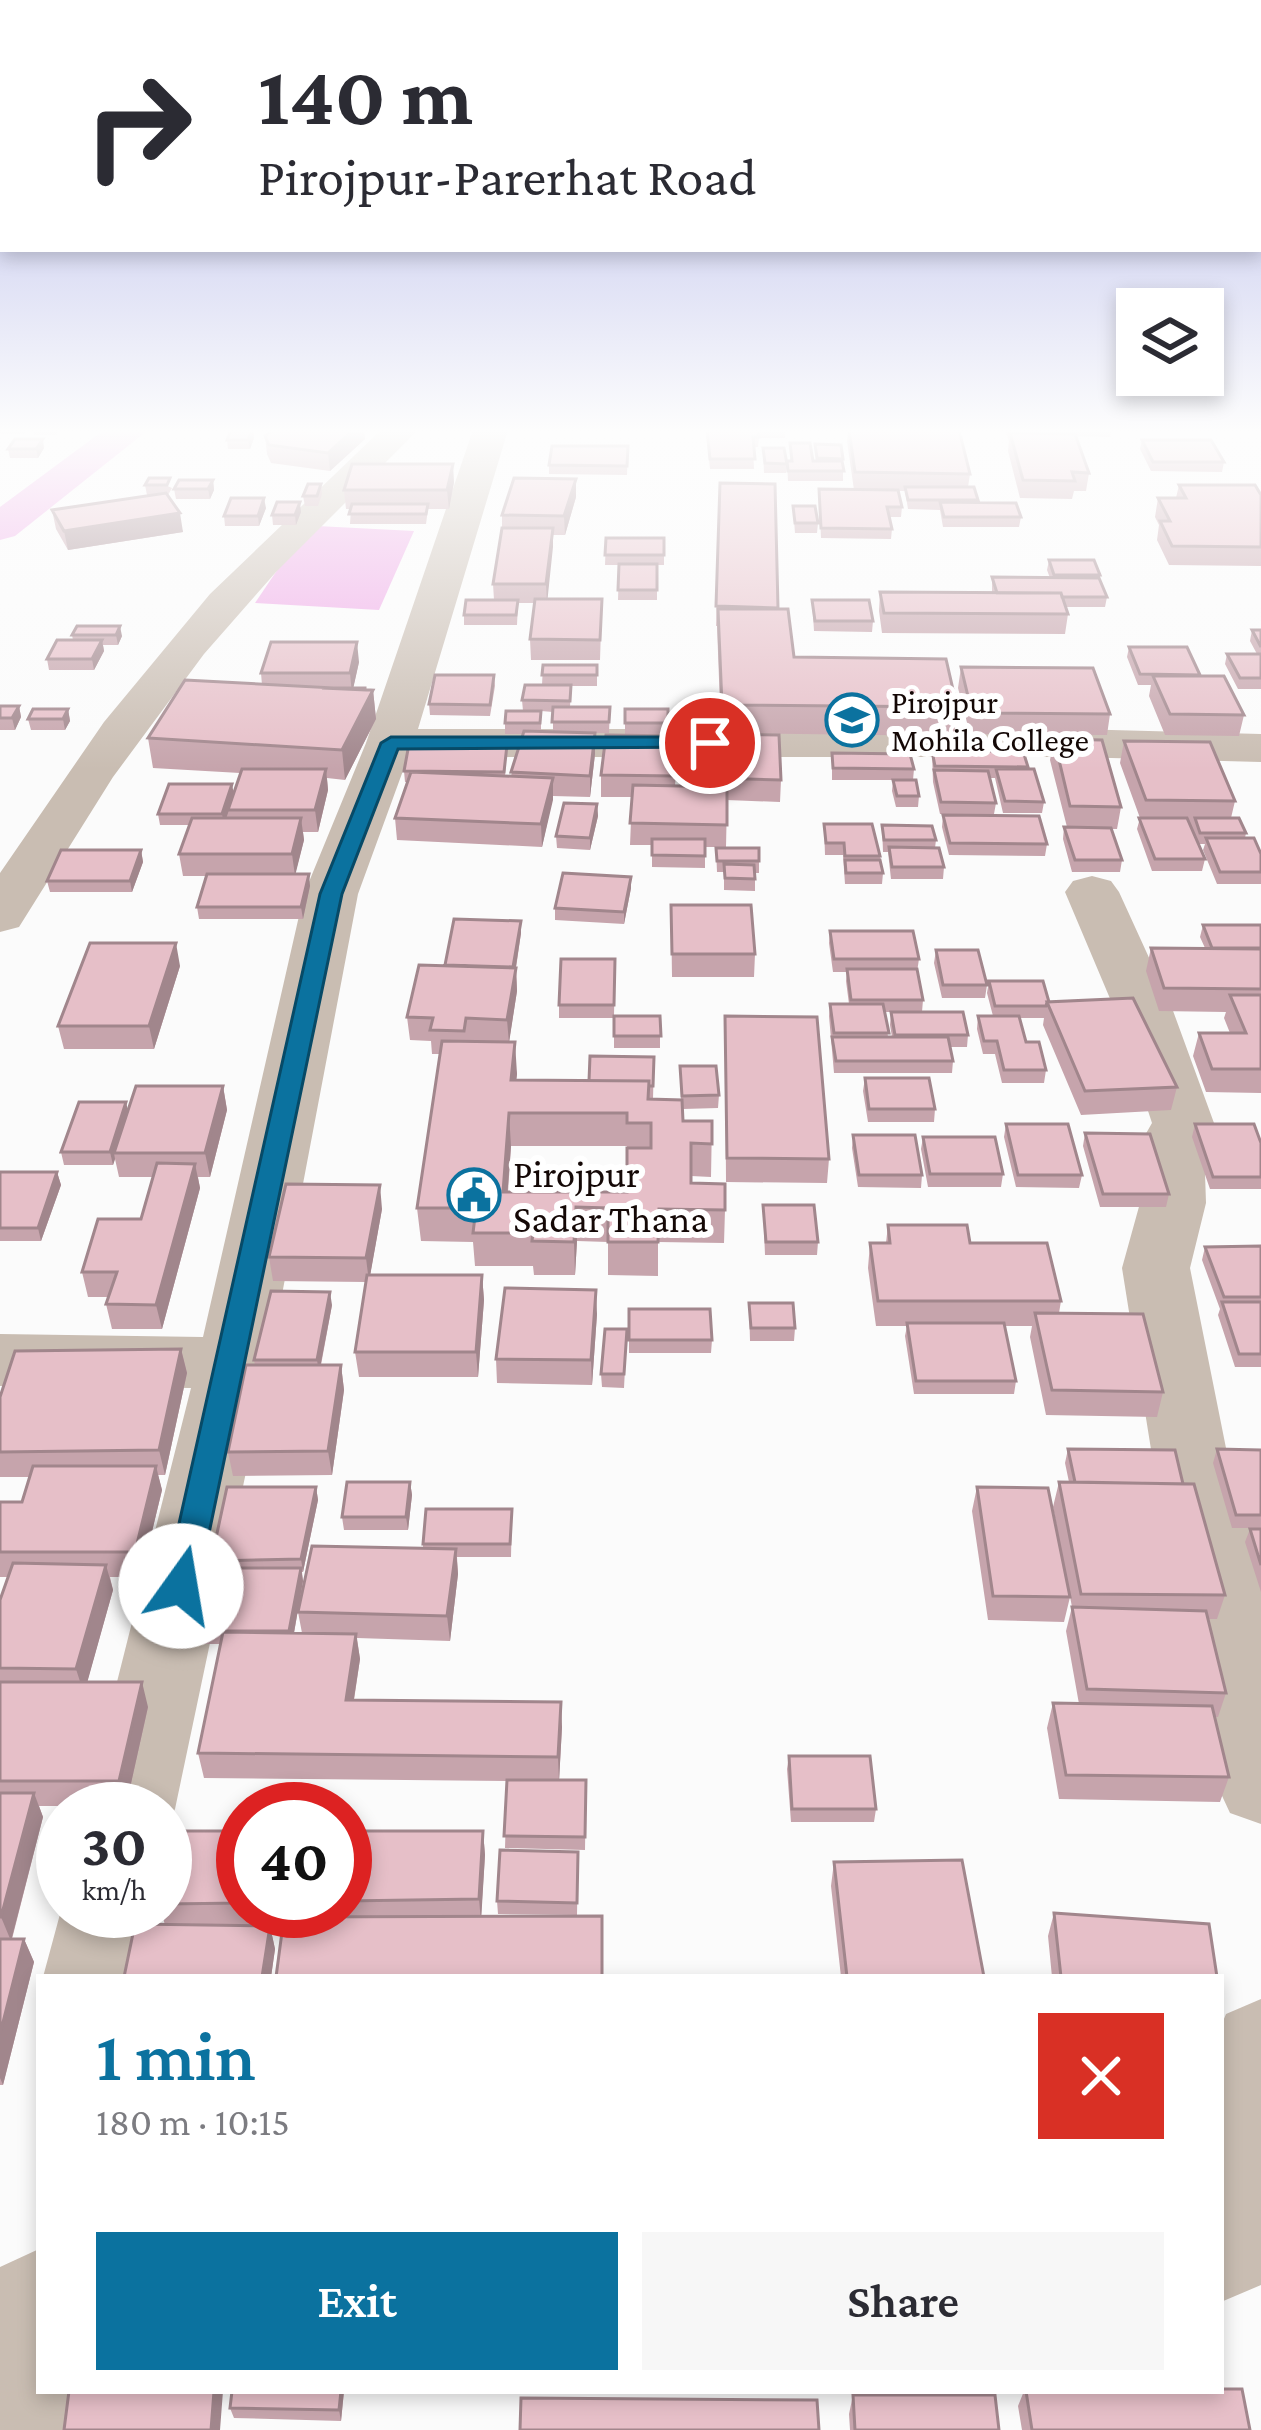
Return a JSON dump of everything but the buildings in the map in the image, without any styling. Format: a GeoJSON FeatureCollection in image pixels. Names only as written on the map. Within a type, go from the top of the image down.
{"type":"FeatureCollection","features":[{"type":"Feature","properties":{"kind":"street"},"geometry":{"type":"LineString","coordinates":[[0,916],[56,823],[166,673],[283,543]]}},
{"type":"Feature","properties":{"kind":"street"},"geometry":{"type":"LineString","coordinates":[[136,1782],[233,1363],[331,894],[391,743],[455,543]]}},
{"type":"Feature","properties":{"kind":"street"},"geometry":{"type":"LineString","coordinates":[[391,743],[1074,743],[1261,748]]}},
{"type":"Feature","properties":{"kind":"street"},"geometry":{"type":"LineString","coordinates":[[1092,892],[1143,1008],[1183,1123],[1172,1144],[1173,1203],[1156,1268],[1192,1468],[1236,1606],[1256,1737]]}},
{"type":"Feature","properties":{"kind":"street"},"geometry":{"type":"LineString","coordinates":[[0,1360],[233,1363]]}},
{"type":"Feature","properties":{"kind":"street"},"geometry":{"type":"LineString","coordinates":[[92,1974],[100,1938]]}},
{"type":"Feature","properties":{"kind":"street"},"geometry":{"type":"LineString","coordinates":[[1224,2246],[1251,2219],[1261,2048]]}},
{"type":"Feature","properties":{"kind":"street"},"geometry":{"type":"LineString","coordinates":[[28,2430],[36,2338]]}},
{"type":"Feature","properties":{"kind":"shaded area"},"geometry":{"type":"Polygon","coordinates":[[[300,543],[409,543],[379,610],[255,603],[300,543]]]}},
{"type":"Feature","properties":{"kind":"place","name":"Pirojpur Mohila College"},"geometry":{"type":"Point","coordinates":[852,720]}},
{"type":"Feature","properties":{"kind":"place","name":"Pirojpur Sadar Thana"},"geometry":{"type":"Point","coordinates":[474,1195]}},
{"type":"Feature","properties":{"kind":"route"},"geometry":{"type":"LineString","coordinates":[[181,1586],[331,894],[391,743],[710,743]]}}]}
